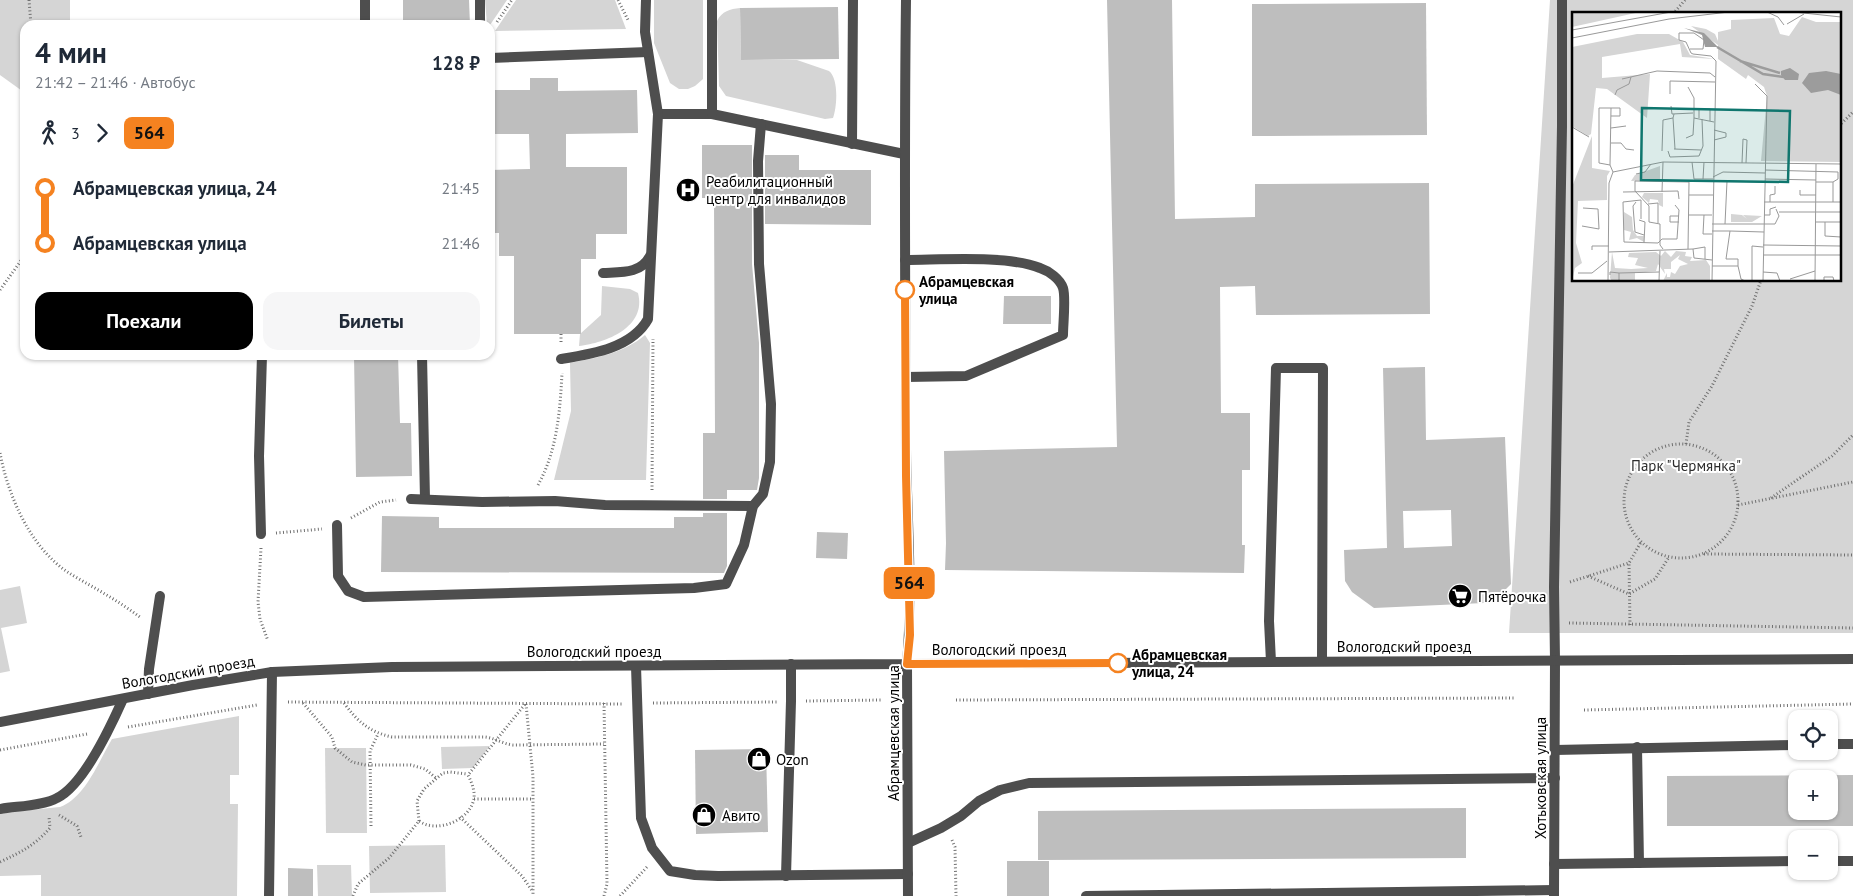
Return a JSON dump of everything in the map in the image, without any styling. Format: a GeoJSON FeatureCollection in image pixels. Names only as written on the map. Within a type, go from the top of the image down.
{"type":"FeatureCollection","features":[{"type":"Feature","properties":{"kind":"street"},"geometry":{"type":"LineString","coordinates":[[365,0],[365,20]]}},
{"type":"Feature","properties":{"kind":"street"},"geometry":{"type":"LineString","coordinates":[[480,0],[480,20]]}},
{"type":"Feature","properties":{"kind":"street"},"geometry":{"type":"LineString","coordinates":[[561,359],[601,350],[628,340],[643,328],[648,319],[658,114],[645,32],[646,0]]}},
{"type":"Feature","properties":{"kind":"street"},"geometry":{"type":"LineString","coordinates":[[712,0],[712,114]]}},
{"type":"Feature","properties":{"kind":"street"},"geometry":{"type":"LineString","coordinates":[[852,144],[853,0]]}},
{"type":"Feature","properties":{"kind":"street","name":"Абрамцевская улица"},"geometry":{"type":"LineString","coordinates":[[906,0],[904,154],[910,635],[907,664],[908,896]]}},
{"type":"Feature","properties":{"kind":"street","name":"Хотьковская улица"},"geometry":{"type":"LineString","coordinates":[[1554,893],[1554,587],[1562,126],[1562,0]]}},
{"type":"Feature","properties":{"kind":"street"},"geometry":{"type":"LineString","coordinates":[[495,58],[648,52]]}},
{"type":"Feature","properties":{"kind":"street"},"geometry":{"type":"LineString","coordinates":[[658,114],[712,114],[904,154]]}},
{"type":"Feature","properties":{"kind":"street"},"geometry":{"type":"LineString","coordinates":[[338,525],[338,576],[348,591],[364,597],[694,588],[726,584],[744,545],[753,506],[763,494],[770,462],[771,404],[758,264],[758,161],[761,124]]}},
{"type":"Feature","properties":{"kind":"street"},"geometry":{"type":"LineString","coordinates":[[603,273],[631,271],[642,265],[650,256]]}},
{"type":"Feature","properties":{"kind":"street"},"geometry":{"type":"LineString","coordinates":[[905,260],[998,261],[1040,268],[1050,273],[1063,289],[1063,335],[966,376],[906,377]]}},
{"type":"Feature","properties":{"kind":"street"},"geometry":{"type":"LineString","coordinates":[[631,271],[644,278],[650,285]]}},
{"type":"Feature","properties":{"kind":"street"},"geometry":{"type":"LineString","coordinates":[[261,534],[259,456],[262,360]]}},
{"type":"Feature","properties":{"kind":"street"},"geometry":{"type":"LineString","coordinates":[[422,360],[425,499]]}},
{"type":"Feature","properties":{"kind":"street"},"geometry":{"type":"LineString","coordinates":[[1271,662],[1269,621],[1276,368],[1323,368],[1322,661]]}},
{"type":"Feature","properties":{"kind":"street"},"geometry":{"type":"LineString","coordinates":[[411,499],[482,502],[555,501],[652,506],[753,506]]}},
{"type":"Feature","properties":{"kind":"street"},"geometry":{"type":"LineString","coordinates":[[148,694],[149,669],[160,596]]}},
{"type":"Feature","properties":{"kind":"street","name":"Вологодский проезд"},"geometry":{"type":"LineString","coordinates":[[0,722],[272,672],[392,667],[1853,659]]}},
{"type":"Feature","properties":{"kind":"street"},"geometry":{"type":"LineString","coordinates":[[786,876],[792,701],[791,664]]}},
{"type":"Feature","properties":{"kind":"street"},"geometry":{"type":"LineString","coordinates":[[636,666],[641,818],[652,848],[670,871],[695,875],[908,874]]}},
{"type":"Feature","properties":{"kind":"street"},"geometry":{"type":"LineString","coordinates":[[269,896],[272,672]]}},
{"type":"Feature","properties":{"kind":"street"},"geometry":{"type":"LineString","coordinates":[[0,809],[49,806],[76,783],[109,730],[123,699]]}},
{"type":"Feature","properties":{"kind":"street"},"geometry":{"type":"LineString","coordinates":[[1838,744],[1853,744]]}},
{"type":"Feature","properties":{"kind":"street"},"geometry":{"type":"LineString","coordinates":[[1554,750],[1788,745]]}},
{"type":"Feature","properties":{"kind":"street"},"geometry":{"type":"LineString","coordinates":[[1637,747],[1639,863]]}},
{"type":"Feature","properties":{"kind":"street"},"geometry":{"type":"LineString","coordinates":[[908,843],[941,828],[961,816],[980,801],[1000,790],[1029,783],[1555,778]]}},
{"type":"Feature","properties":{"kind":"street"},"geometry":{"type":"LineString","coordinates":[[1838,861],[1853,861]]}},
{"type":"Feature","properties":{"kind":"street"},"geometry":{"type":"LineString","coordinates":[[1554,864],[1788,862]]}},
{"type":"Feature","properties":{"kind":"street"},"geometry":{"type":"LineString","coordinates":[[1086,896],[1554,893]]}},
{"type":"Feature","properties":{"kind":"path"},"geometry":{"type":"LineString","coordinates":[[29,0],[31,20]]}},
{"type":"Feature","properties":{"kind":"path"},"geometry":{"type":"LineString","coordinates":[[1675,12],[1685,0]]}},
{"type":"Feature","properties":{"kind":"path"},"geometry":{"type":"LineString","coordinates":[[1840,125],[1853,112]]}},
{"type":"Feature","properties":{"kind":"path"},"geometry":{"type":"LineString","coordinates":[[0,290],[20,262]]}},
{"type":"Feature","properties":{"kind":"path"},"geometry":{"type":"LineString","coordinates":[[1686,444],[1689,422],[1716,377],[1752,306],[1761,281]]}},
{"type":"Feature","properties":{"kind":"path"},"geometry":{"type":"LineString","coordinates":[[646,324],[653,340],[652,506]]}},
{"type":"Feature","properties":{"kind":"path"},"geometry":{"type":"LineString","coordinates":[[529,501],[546,472],[555,440],[560,410],[561,334]]}},
{"type":"Feature","properties":{"kind":"path"},"geometry":{"type":"LineString","coordinates":[[1769,499],[1832,456],[1853,435]]}},
{"type":"Feature","properties":{"kind":"path"},"geometry":{"type":"LineString","coordinates":[[1701,554],[1723,540],[1730,530],[1736,518],[1738,492],[1729,468],[1710,451],[1699,446],[1672,444],[1652,452],[1636,465],[1629,477],[1625,490],[1626,518],[1632,531],[1641,542],[1654,551],[1669,557],[1680,558],[1701,554],[1853,555]]}},
{"type":"Feature","properties":{"kind":"path"},"geometry":{"type":"LineString","coordinates":[[0,453],[3,469],[28,529],[44,552],[64,570],[107,595],[155,627]]}},
{"type":"Feature","properties":{"kind":"path"},"geometry":{"type":"LineString","coordinates":[[1738,505],[1853,482]]}},
{"type":"Feature","properties":{"kind":"path"},"geometry":{"type":"LineString","coordinates":[[261,534],[258,602],[260,620],[268,641]]}},
{"type":"Feature","properties":{"kind":"path"},"geometry":{"type":"LineString","coordinates":[[1630,625],[1629,563],[1641,542]]}},
{"type":"Feature","properties":{"kind":"path"},"geometry":{"type":"LineString","coordinates":[[1629,594],[1655,579],[1669,557]]}},
{"type":"Feature","properties":{"kind":"path"},"geometry":{"type":"LineString","coordinates":[[1554,587],[1629,563]]}},
{"type":"Feature","properties":{"kind":"path"},"geometry":{"type":"LineString","coordinates":[[1588,576],[1629,594]]}},
{"type":"Feature","properties":{"kind":"path"},"geometry":{"type":"LineString","coordinates":[[1554,623],[1853,628]]}},
{"type":"Feature","properties":{"kind":"path"},"geometry":{"type":"LineString","coordinates":[[956,700],[1515,698]]}},
{"type":"Feature","properties":{"kind":"path"},"geometry":{"type":"LineString","coordinates":[[0,750],[272,702],[636,704],[882,700]]}},
{"type":"Feature","properties":{"kind":"path"},"geometry":{"type":"LineString","coordinates":[[303,702],[332,738],[335,748],[352,762],[370,765],[410,765],[425,769],[436,778]]}},
{"type":"Feature","properties":{"kind":"path"},"geometry":{"type":"LineString","coordinates":[[344,702],[361,723],[378,734],[405,738],[485,737],[504,744],[531,746],[604,744]]}},
{"type":"Feature","properties":{"kind":"path"},"geometry":{"type":"LineString","coordinates":[[468,774],[526,703]]}},
{"type":"Feature","properties":{"kind":"path"},"geometry":{"type":"LineString","coordinates":[[526,703],[531,746],[533,799],[533,894]]}},
{"type":"Feature","properties":{"kind":"path"},"geometry":{"type":"LineString","coordinates":[[604,704],[607,884],[604,896]]}},
{"type":"Feature","properties":{"kind":"path"},"geometry":{"type":"LineString","coordinates":[[1584,710],[1853,704]]}},
{"type":"Feature","properties":{"kind":"path"},"geometry":{"type":"LineString","coordinates":[[371,826],[370,751],[378,734]]}},
{"type":"Feature","properties":{"kind":"path"},"geometry":{"type":"LineString","coordinates":[[353,896],[358,884],[388,858],[419,822],[417,799],[424,789],[443,773],[468,774]]}},
{"type":"Feature","properties":{"kind":"path"},"geometry":{"type":"LineString","coordinates":[[419,822],[437,827],[447,825],[460,817],[474,799],[473,786],[468,774]]}},
{"type":"Feature","properties":{"kind":"path"},"geometry":{"type":"LineString","coordinates":[[474,799],[533,799]]}},
{"type":"Feature","properties":{"kind":"path"},"geometry":{"type":"LineString","coordinates":[[49,806],[77,826],[81,837]]}},
{"type":"Feature","properties":{"kind":"path"},"geometry":{"type":"LineString","coordinates":[[0,862],[21,852],[39,840],[50,828],[49,806]]}},
{"type":"Feature","properties":{"kind":"path"},"geometry":{"type":"LineString","coordinates":[[460,817],[522,876],[533,894]]}},
{"type":"Feature","properties":{"kind":"path"},"geometry":{"type":"LineString","coordinates":[[941,828],[951,838],[955,847],[956,896]]}},
{"type":"Feature","properties":{"kind":"path"},"geometry":{"type":"LineString","coordinates":[[620,896],[658,855]]}},
{"type":"Feature","properties":{"kind":"green space"},"geometry":{"type":"Polygon","coordinates":[[[0,0],[70,0],[70,20],[20,20],[20,89],[0,75],[0,0]]]}},
{"type":"Feature","properties":{"kind":"green space"},"geometry":{"type":"Polygon","coordinates":[[[485,0],[507,0],[493,20],[487,20],[485,0]]]}},
{"type":"Feature","properties":{"kind":"green space"},"geometry":{"type":"Polygon","coordinates":[[[516,0],[615,0],[626,29],[495,31],[516,0]]]}},
{"type":"Feature","properties":{"kind":"green space"},"geometry":{"type":"Polygon","coordinates":[[[654,0],[703,0],[703,79],[688,89],[679,89],[670,83],[654,43],[654,0]]]}},
{"type":"Feature","properties":{"kind":"green space","name":"Парк \"Чермянка\""},"geometry":{"type":"Polygon","coordinates":[[[1550,0],[1853,0],[1853,633],[1509,633],[1550,0]]]}},
{"type":"Feature","properties":{"kind":"green space"},"geometry":{"type":"Polygon","coordinates":[[[740,8],[741,60],[797,60],[829,71],[836,86],[833,118],[825,119],[726,96],[719,86],[717,21],[727,11],[740,8]]]}},
{"type":"Feature","properties":{"kind":"green space"},"geometry":{"type":"Polygon","coordinates":[[[602,286],[630,289],[638,293],[639,305],[636,315],[630,324],[612,337],[579,346],[580,334],[601,315],[602,286]]]}},
{"type":"Feature","properties":{"kind":"green space"},"geometry":{"type":"Polygon","coordinates":[[[645,335],[650,343],[646,480],[554,480],[571,411],[570,363],[600,357],[619,350],[645,335]]]}},
{"type":"Feature","properties":{"kind":"green space"},"geometry":{"type":"Polygon","coordinates":[[[20,586],[27,623],[1,628],[10,671],[0,673],[0,590],[20,586]]]}},
{"type":"Feature","properties":{"kind":"green space"},"geometry":{"type":"Polygon","coordinates":[[[239,716],[239,775],[230,775],[230,804],[238,804],[237,896],[41,896],[41,875],[0,876],[0,813],[60,807],[69,802],[84,787],[112,739],[239,716]]]}},
{"type":"Feature","properties":{"kind":"green space"},"geometry":{"type":"Polygon","coordinates":[[[490,746],[473,768],[442,769],[441,747],[490,746]]]}},
{"type":"Feature","properties":{"kind":"green space"},"geometry":{"type":"Polygon","coordinates":[[[325,748],[366,748],[367,833],[326,833],[325,748]]]}},
{"type":"Feature","properties":{"kind":"green space"},"geometry":{"type":"Polygon","coordinates":[[[445,845],[446,892],[370,893],[369,846],[445,845]]]}},
{"type":"Feature","properties":{"kind":"green space"},"geometry":{"type":"Polygon","coordinates":[[[317,865],[351,865],[352,896],[318,896],[317,865]]]}},
{"type":"Feature","properties":{"kind":"building"},"geometry":{"type":"Polygon","coordinates":[[[403,0],[469,0],[470,20],[403,20],[403,0]]]}},
{"type":"Feature","properties":{"kind":"building"},"geometry":{"type":"Polygon","coordinates":[[[1107,0],[1172,0],[1175,219],[1255,217],[1255,184],[1429,183],[1430,314],[1256,315],[1255,286],[1220,287],[1221,413],[1250,413],[1250,470],[1242,470],[1242,545],[1245,545],[1244,573],[945,570],[944,451],[1117,447],[1107,0]]]}},
{"type":"Feature","properties":{"kind":"building"},"geometry":{"type":"Polygon","coordinates":[[[1426,3],[1427,135],[1252,136],[1252,4],[1426,3]]]}},
{"type":"Feature","properties":{"kind":"building"},"geometry":{"type":"Polygon","coordinates":[[[838,7],[839,59],[741,60],[740,8],[838,7]]]}},
{"type":"Feature","properties":{"kind":"building"},"geometry":{"type":"Polygon","coordinates":[[[530,78],[558,78],[558,91],[637,90],[638,133],[566,134],[566,167],[627,167],[627,234],[596,234],[596,259],[581,259],[581,334],[514,334],[514,256],[499,256],[499,233],[495,233],[495,170],[530,169],[529,134],[495,134],[495,90],[530,90],[530,78]]]}},
{"type":"Feature","properties":{"kind":"building"},"geometry":{"type":"Polygon","coordinates":[[[702,145],[752,145],[752,264],[759,343],[759,478],[757,490],[727,490],[727,499],[703,499],[703,433],[715,433],[714,198],[702,198],[702,145]]]}},
{"type":"Feature","properties":{"kind":"building"},"geometry":{"type":"Polygon","coordinates":[[[765,155],[799,155],[799,170],[871,170],[871,225],[765,224],[765,155]]]}},
{"type":"Feature","properties":{"kind":"building"},"geometry":{"type":"Polygon","coordinates":[[[1004,296],[1051,296],[1051,324],[1003,324],[1004,296]]]}},
{"type":"Feature","properties":{"kind":"building"},"geometry":{"type":"Polygon","coordinates":[[[354,360],[398,360],[400,423],[411,423],[412,476],[356,477],[354,360]]]}},
{"type":"Feature","properties":{"kind":"building"},"geometry":{"type":"Polygon","coordinates":[[[1425,367],[1426,440],[1505,437],[1511,584],[1498,597],[1484,603],[1374,608],[1352,592],[1345,581],[1344,550],[1387,548],[1383,368],[1425,367]],[[1451,510],[1403,511],[1404,548],[1452,546],[1451,510]]]}},
{"type":"Feature","properties":{"kind":"building"},"geometry":{"type":"Polygon","coordinates":[[[703,513],[727,513],[727,566],[724,573],[381,572],[382,516],[439,517],[439,528],[674,528],[674,517],[703,517],[703,513]]]}},
{"type":"Feature","properties":{"kind":"building"},"geometry":{"type":"Polygon","coordinates":[[[817,532],[848,533],[847,559],[816,558],[817,532]]]}},
{"type":"Feature","properties":{"kind":"building"},"geometry":{"type":"Polygon","coordinates":[[[766,749],[768,832],[696,834],[695,750],[766,749]]]}},
{"type":"Feature","properties":{"kind":"building"},"geometry":{"type":"Polygon","coordinates":[[[1788,775],[1788,820],[1838,820],[1838,775],[1853,775],[1853,826],[1667,826],[1667,776],[1788,775]]]}},
{"type":"Feature","properties":{"kind":"building"},"geometry":{"type":"Polygon","coordinates":[[[1466,808],[1466,858],[1038,860],[1038,811],[1466,808]]]}},
{"type":"Feature","properties":{"kind":"building"},"geometry":{"type":"Polygon","coordinates":[[[1007,861],[1049,861],[1049,896],[1007,896],[1007,861]]]}},
{"type":"Feature","properties":{"kind":"building"},"geometry":{"type":"Polygon","coordinates":[[[288,868],[313,869],[313,896],[288,896],[288,868]]]}},
{"type":"Feature","properties":{"kind":"bus line","name":"564"},"geometry":{"type":"LineString","coordinates":[[905,290],[906,476],[910,635],[907,664],[1118,663]]}},
{"type":"Feature","properties":{"kind":"place","name":"Реабилитационный центр для инвалидов"},"geometry":{"type":"Point","coordinates":[688,190]}},
{"type":"Feature","properties":{"kind":"place","name":"Абрамцевская улица"},"geometry":{"type":"Point","coordinates":[905,290]}},
{"type":"Feature","properties":{"kind":"place","name":"Пятёрочка"},"geometry":{"type":"Point","coordinates":[1460,596]}},
{"type":"Feature","properties":{"kind":"place","name":"Абрамцевская улица, 24"},"geometry":{"type":"Point","coordinates":[1118,663]}},
{"type":"Feature","properties":{"kind":"place","name":"Ozon"},"geometry":{"type":"Point","coordinates":[759,759]}},
{"type":"Feature","properties":{"kind":"place","name":"Авито"},"geometry":{"type":"Point","coordinates":[704,815]}}]}
